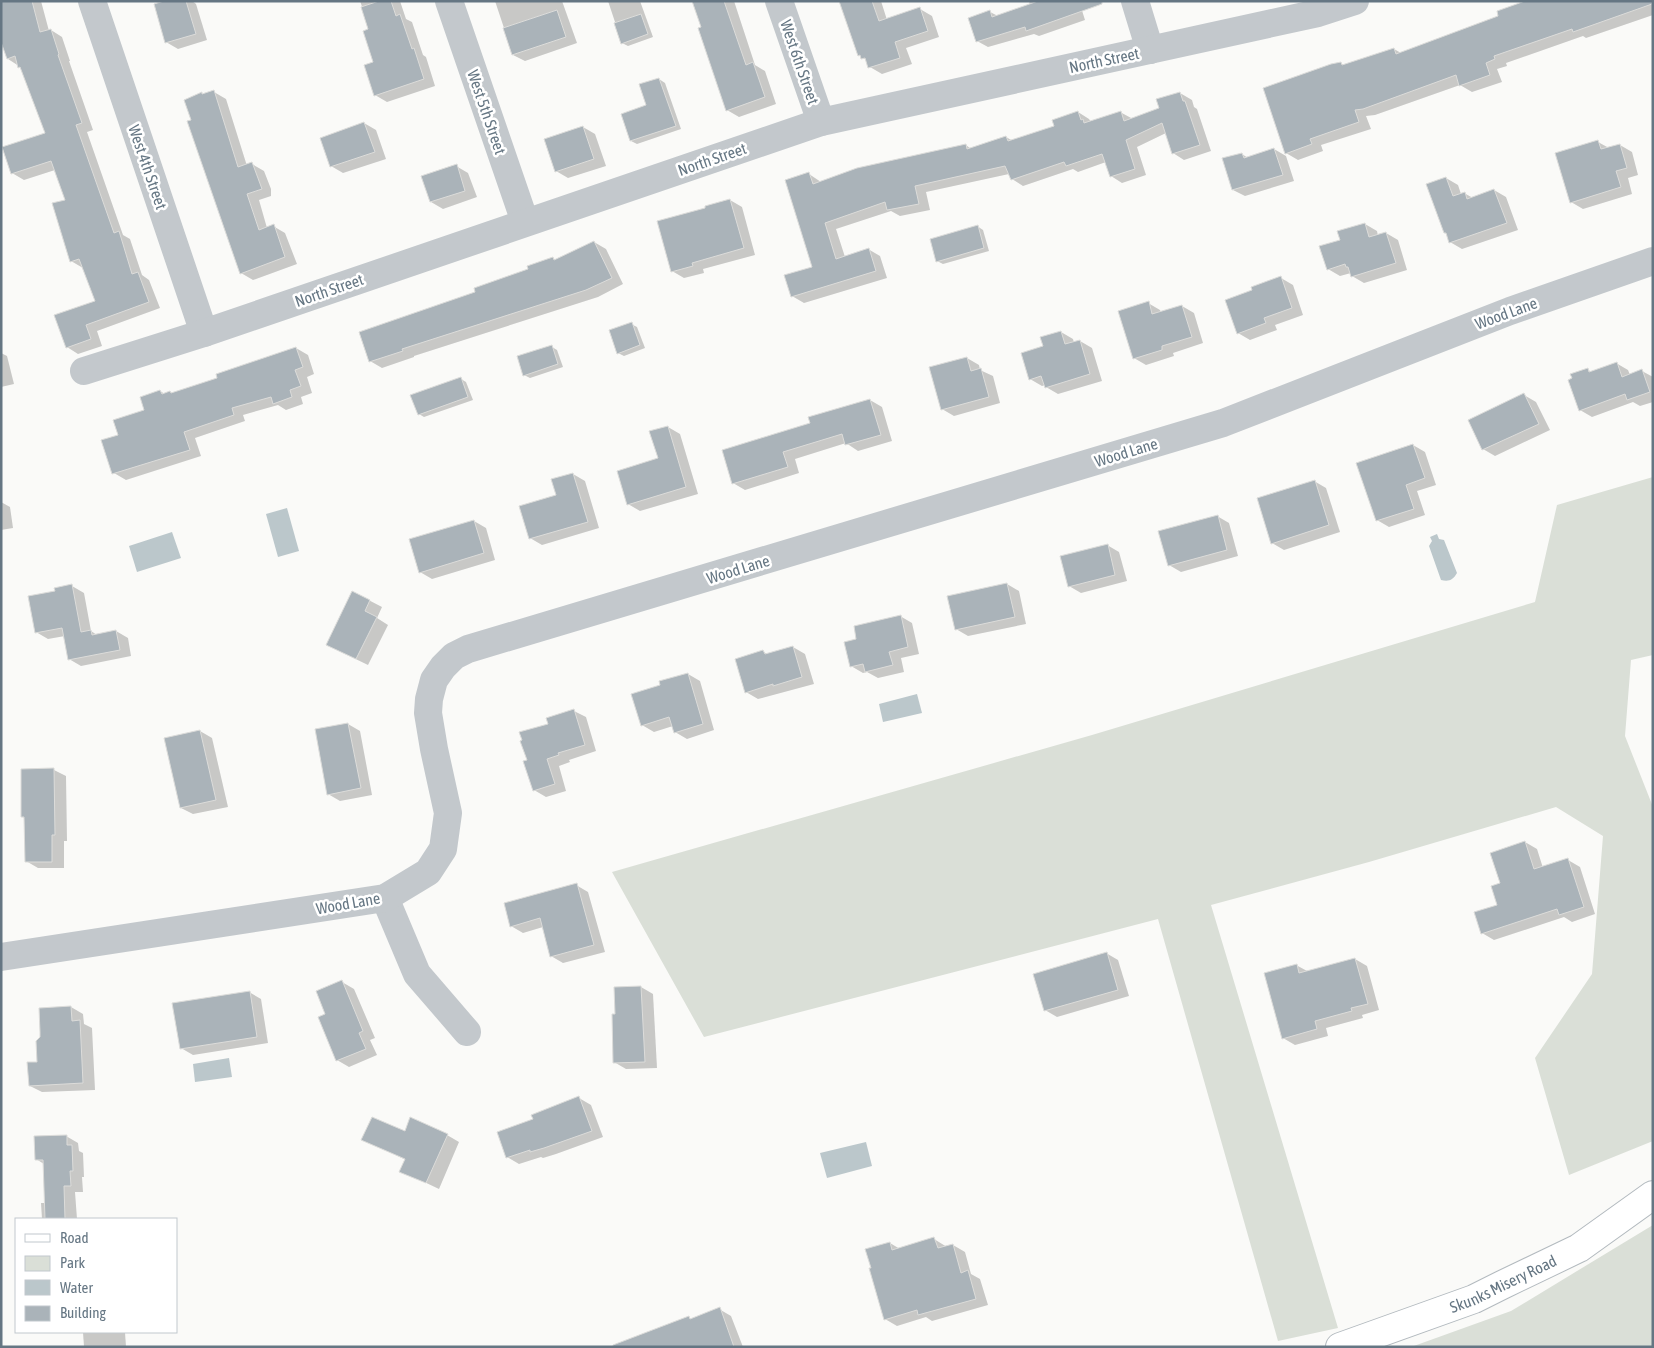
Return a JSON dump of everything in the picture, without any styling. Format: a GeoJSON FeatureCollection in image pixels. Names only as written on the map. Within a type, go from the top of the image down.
{"type":"FeatureCollection","features":[{"type":"Feature","properties":{"kind":"main road","name":"Skunks Misery Road"},"geometry":{"type":"LineString","coordinates":[[1340,1347],[1474,1299],[1579,1248],[1653,1195]]}},
{"type":"Feature","properties":{"kind":"street","name":"West 4th Street"},"geometry":{"type":"LineString","coordinates":[[92,1],[204,333]]}},
{"type":"Feature","properties":{"kind":"street","name":"West 5th Street"},"geometry":{"type":"LineString","coordinates":[[449,1],[525,222]]}},
{"type":"Feature","properties":{"kind":"street","name":"West 6th Street"},"geometry":{"type":"LineString","coordinates":[[780,1],[821,122]]}},
{"type":"Feature","properties":{"kind":"street"},"geometry":{"type":"LineString","coordinates":[[1135,1],[1150,50]]}},
{"type":"Feature","properties":{"kind":"street","name":"North Street"},"geometry":{"type":"LineString","coordinates":[[84,371],[204,333],[821,122],[1318,13],[1355,1]]}},
{"type":"Feature","properties":{"kind":"street","name":"Wood Lane"},"geometry":{"type":"LineString","coordinates":[[1,957],[385,898],[428,872],[443,849],[448,814],[428,713],[430,699],[434,680],[442,667],[454,656],[468,649],[1223,423],[1510,311],[1653,261]]}},
{"type":"Feature","properties":{"kind":"street"},"geometry":{"type":"LineString","coordinates":[[385,898],[417,974],[467,1032]]}},
{"type":"Feature","properties":{"kind":"green space"},"geometry":{"type":"Polygon","coordinates":[[[1653,477],[1653,655],[1631,660],[1625,736],[1653,807],[1653,1141],[1569,1175],[1535,1058],[1592,974],[1603,836],[1556,807],[1369,862],[1211,905],[1338,1328],[1278,1341],[1158,919],[704,1037],[612,872],[1092,735],[1535,602],[1557,505],[1653,477]]]}},
{"type":"Feature","properties":{"kind":"green space"},"geometry":{"type":"Polygon","coordinates":[[[1653,1225],[1653,1347],[1411,1347],[1511,1311],[1653,1225]]]}},
{"type":"Feature","properties":{"kind":"water"},"geometry":{"type":"Polygon","coordinates":[[[287,508],[299,551],[278,557],[266,514],[287,508]]]}},
{"type":"Feature","properties":{"kind":"water"},"geometry":{"type":"Polygon","coordinates":[[[172,532],[181,558],[137,572],[129,546],[172,532]]]}},
{"type":"Feature","properties":{"kind":"water"},"geometry":{"type":"Polygon","coordinates":[[[1437,534],[1439,539],[1444,540],[1457,573],[1449,581],[1441,580],[1429,546],[1432,541],[1430,537],[1437,534]]]}},
{"type":"Feature","properties":{"kind":"water"},"geometry":{"type":"Polygon","coordinates":[[[917,694],[922,713],[883,722],[879,704],[917,694]]]}},
{"type":"Feature","properties":{"kind":"water"},"geometry":{"type":"Polygon","coordinates":[[[229,1058],[232,1077],[195,1082],[193,1064],[229,1058]]]}},
{"type":"Feature","properties":{"kind":"water"},"geometry":{"type":"Polygon","coordinates":[[[866,1142],[872,1166],[827,1178],[820,1153],[866,1142]]]}},
{"type":"Feature","properties":{"kind":"building"},"geometry":{"type":"Polygon","coordinates":[[[1,1],[32,1],[40,32],[51,29],[82,123],[76,125],[114,233],[119,231],[132,274],[138,272],[149,302],[86,325],[91,339],[66,348],[54,315],[95,301],[79,259],[70,262],[52,203],[65,200],[51,161],[11,174],[2,147],[45,133],[20,67],[18,68],[15,56],[7,59],[1,42],[1,1]]]}},
{"type":"Feature","properties":{"kind":"building"},"geometry":{"type":"Polygon","coordinates":[[[164,1],[186,1],[196,34],[165,43],[154,4],[164,1]]]}},
{"type":"Feature","properties":{"kind":"building"},"geometry":{"type":"Polygon","coordinates":[[[379,1],[391,1],[396,16],[400,14],[424,79],[374,96],[364,65],[373,62],[363,31],[368,29],[361,7],[379,1]]]}},
{"type":"Feature","properties":{"kind":"building"},"geometry":{"type":"Polygon","coordinates":[[[692,1],[724,1],[746,65],[753,62],[765,97],[726,111],[698,28],[701,27],[692,1]]]}},
{"type":"Feature","properties":{"kind":"building"},"geometry":{"type":"Polygon","coordinates":[[[839,1],[872,1],[879,21],[920,7],[928,31],[895,42],[900,58],[868,68],[865,58],[861,59],[860,55],[858,56],[839,1]]]}},
{"type":"Feature","properties":{"kind":"building"},"geometry":{"type":"Polygon","coordinates":[[[1038,1],[1102,1],[1102,4],[1026,31],[1025,27],[976,42],[968,18],[990,10],[992,17],[1038,1]]]}},
{"type":"Feature","properties":{"kind":"building"},"geometry":{"type":"Polygon","coordinates":[[[1525,1],[1652,1],[1652,4],[1573,32],[1572,29],[1494,56],[1495,59],[1486,63],[1490,75],[1459,86],[1456,75],[1363,109],[1355,110],[1359,122],[1310,139],[1312,144],[1285,154],[1263,88],[1331,64],[1341,62],[1342,65],[1394,48],[1396,54],[1498,16],[1497,11],[1525,1]]]}},
{"type":"Feature","properties":{"kind":"building"},"geometry":{"type":"Polygon","coordinates":[[[557,10],[566,37],[512,55],[503,28],[557,10]]]}},
{"type":"Feature","properties":{"kind":"building"},"geometry":{"type":"Polygon","coordinates":[[[641,14],[648,34],[621,44],[614,23],[641,14]]]}},
{"type":"Feature","properties":{"kind":"building"},"geometry":{"type":"Polygon","coordinates":[[[659,78],[676,126],[630,141],[621,114],[646,105],[639,84],[659,78]]]}},
{"type":"Feature","properties":{"kind":"building"},"geometry":{"type":"Polygon","coordinates":[[[214,90],[238,167],[252,162],[262,189],[247,194],[259,230],[274,224],[285,257],[240,274],[187,121],[191,120],[184,100],[202,92],[202,94],[214,90]]]}},
{"type":"Feature","properties":{"kind":"building"},"geometry":{"type":"Polygon","coordinates":[[[1180,92],[1183,101],[1185,101],[1200,145],[1172,154],[1162,123],[1126,140],[1135,169],[1110,177],[1102,154],[1066,166],[1064,162],[1011,180],[1005,166],[915,186],[919,204],[887,210],[885,202],[825,223],[836,259],[869,248],[876,271],[791,297],[784,275],[812,267],[785,180],[809,172],[813,184],[857,168],[966,144],[967,149],[1006,136],[1008,141],[1054,126],[1052,120],[1078,111],[1084,123],[1121,111],[1124,121],[1159,108],[1156,99],[1180,92]]]}},
{"type":"Feature","properties":{"kind":"building"},"geometry":{"type":"Polygon","coordinates":[[[364,122],[375,152],[330,167],[320,138],[364,122]]]}},
{"type":"Feature","properties":{"kind":"building"},"geometry":{"type":"Polygon","coordinates":[[[583,126],[594,159],[555,172],[544,139],[583,126]]]}},
{"type":"Feature","properties":{"kind":"building"},"geometry":{"type":"Polygon","coordinates":[[[1598,140],[1601,149],[1620,144],[1627,168],[1616,171],[1621,187],[1570,203],[1555,153],[1598,140]]]}},
{"type":"Feature","properties":{"kind":"building"},"geometry":{"type":"Polygon","coordinates":[[[1274,148],[1283,175],[1232,190],[1222,158],[1242,153],[1244,158],[1274,148]]]}},
{"type":"Feature","properties":{"kind":"building"},"geometry":{"type":"Polygon","coordinates":[[[457,164],[465,191],[430,202],[421,176],[457,164]]]}},
{"type":"Feature","properties":{"kind":"building"},"geometry":{"type":"Polygon","coordinates":[[[1446,177],[1453,196],[1465,192],[1467,199],[1494,189],[1507,223],[1449,243],[1426,184],[1446,177]]]}},
{"type":"Feature","properties":{"kind":"building"},"geometry":{"type":"Polygon","coordinates":[[[730,199],[744,248],[692,263],[693,266],[671,272],[657,221],[730,199]]]}},
{"type":"Feature","properties":{"kind":"building"},"geometry":{"type":"Polygon","coordinates":[[[1365,223],[1369,237],[1386,232],[1396,263],[1351,277],[1345,264],[1327,270],[1319,246],[1340,240],[1337,231],[1365,223]]]}},
{"type":"Feature","properties":{"kind":"building"},"geometry":{"type":"Polygon","coordinates":[[[978,225],[984,248],[936,262],[930,239],[978,225]]]}},
{"type":"Feature","properties":{"kind":"building"},"geometry":{"type":"Polygon","coordinates":[[[594,241],[612,278],[586,290],[402,349],[403,351],[369,362],[359,332],[475,292],[474,288],[528,269],[527,266],[553,257],[554,260],[594,241]]]}},
{"type":"Feature","properties":{"kind":"building"},"geometry":{"type":"Polygon","coordinates":[[[1281,276],[1292,308],[1264,318],[1266,323],[1237,334],[1225,300],[1252,290],[1251,287],[1281,276]]]}},
{"type":"Feature","properties":{"kind":"building"},"geometry":{"type":"Polygon","coordinates":[[[1149,301],[1152,314],[1182,305],[1192,337],[1162,346],[1162,350],[1133,359],[1118,311],[1149,301]]]}},
{"type":"Feature","properties":{"kind":"building"},"geometry":{"type":"Polygon","coordinates":[[[632,322],[640,345],[617,354],[609,330],[632,322]]]}},
{"type":"Feature","properties":{"kind":"building"},"geometry":{"type":"Polygon","coordinates":[[[1061,331],[1065,344],[1080,340],[1090,374],[1045,388],[1041,376],[1029,380],[1021,353],[1043,346],[1040,337],[1061,331]]]}},
{"type":"Feature","properties":{"kind":"building"},"geometry":{"type":"Polygon","coordinates":[[[552,345],[558,364],[523,376],[517,356],[552,345]]]}},
{"type":"Feature","properties":{"kind":"building"},"geometry":{"type":"Polygon","coordinates":[[[296,347],[303,367],[295,370],[301,386],[290,390],[292,397],[273,404],[271,397],[232,408],[234,415],[184,432],[190,450],[112,474],[101,440],[118,435],[113,420],[144,410],[140,397],[160,390],[162,394],[170,391],[171,393],[217,378],[216,374],[296,347]]]}},
{"type":"Feature","properties":{"kind":"building"},"geometry":{"type":"Polygon","coordinates":[[[967,357],[971,371],[981,368],[989,397],[941,410],[929,367],[967,357]]]}},
{"type":"Feature","properties":{"kind":"building"},"geometry":{"type":"Polygon","coordinates":[[[1617,362],[1622,377],[1642,369],[1650,392],[1627,400],[1625,394],[1579,411],[1568,380],[1572,378],[1570,374],[1588,368],[1589,372],[1617,362]]]}},
{"type":"Feature","properties":{"kind":"building"},"geometry":{"type":"Polygon","coordinates":[[[461,377],[468,397],[418,415],[410,395],[461,377]]]}},
{"type":"Feature","properties":{"kind":"building"},"geometry":{"type":"Polygon","coordinates":[[[1524,393],[1539,424],[1482,450],[1468,420],[1524,393]]]}},
{"type":"Feature","properties":{"kind":"building"},"geometry":{"type":"Polygon","coordinates":[[[870,399],[881,435],[845,445],[842,434],[783,452],[788,467],[732,484],[722,450],[810,423],[808,417],[870,399]]]}},
{"type":"Feature","properties":{"kind":"building"},"geometry":{"type":"Polygon","coordinates":[[[668,426],[686,487],[627,505],[617,471],[658,458],[649,431],[668,426]]]}},
{"type":"Feature","properties":{"kind":"building"},"geometry":{"type":"Polygon","coordinates":[[[1413,444],[1425,478],[1406,485],[1414,509],[1376,521],[1356,463],[1413,444]]]}},
{"type":"Feature","properties":{"kind":"building"},"geometry":{"type":"Polygon","coordinates":[[[573,473],[588,522],[529,539],[519,506],[556,495],[551,479],[573,473]]]}},
{"type":"Feature","properties":{"kind":"building"},"geometry":{"type":"Polygon","coordinates":[[[1315,480],[1329,525],[1271,544],[1257,498],[1315,480]]]}},
{"type":"Feature","properties":{"kind":"building"},"geometry":{"type":"Polygon","coordinates":[[[1218,515],[1227,550],[1168,566],[1158,531],[1218,515]]]}},
{"type":"Feature","properties":{"kind":"building"},"geometry":{"type":"Polygon","coordinates":[[[474,520],[484,553],[419,573],[409,539],[474,520]]]}},
{"type":"Feature","properties":{"kind":"building"},"geometry":{"type":"Polygon","coordinates":[[[1108,544],[1115,575],[1068,587],[1060,556],[1108,544]]]}},
{"type":"Feature","properties":{"kind":"building"},"geometry":{"type":"Polygon","coordinates":[[[1007,583],[1015,617],[955,630],[947,596],[1007,583]]]}},
{"type":"Feature","properties":{"kind":"building"},"geometry":{"type":"Polygon","coordinates":[[[72,584],[81,632],[91,630],[92,635],[116,630],[120,650],[68,660],[62,628],[35,633],[28,596],[55,591],[54,588],[72,584]]]}},
{"type":"Feature","properties":{"kind":"building"},"geometry":{"type":"Polygon","coordinates":[[[352,591],[370,600],[365,611],[377,617],[356,659],[326,645],[352,591]]]}},
{"type":"Feature","properties":{"kind":"building"},"geometry":{"type":"Polygon","coordinates":[[[901,615],[908,647],[889,652],[893,665],[865,672],[863,664],[850,667],[844,642],[856,639],[854,626],[901,615]]]}},
{"type":"Feature","properties":{"kind":"building"},"geometry":{"type":"Polygon","coordinates":[[[793,646],[802,677],[745,693],[735,659],[763,650],[765,654],[793,646]]]}},
{"type":"Feature","properties":{"kind":"building"},"geometry":{"type":"Polygon","coordinates":[[[688,673],[703,724],[674,733],[669,717],[641,726],[631,694],[660,685],[659,681],[688,673]]]}},
{"type":"Feature","properties":{"kind":"building"},"geometry":{"type":"Polygon","coordinates":[[[574,709],[585,745],[558,753],[559,755],[547,759],[555,784],[533,791],[523,761],[527,760],[520,741],[522,740],[519,732],[548,724],[546,718],[574,709]]]}},
{"type":"Feature","properties":{"kind":"building"},"geometry":{"type":"Polygon","coordinates":[[[348,723],[361,788],[327,795],[315,729],[348,723]]]}},
{"type":"Feature","properties":{"kind":"building"},"geometry":{"type":"Polygon","coordinates":[[[200,730],[216,800],[180,808],[164,738],[200,730]]]}},
{"type":"Feature","properties":{"kind":"building"},"geometry":{"type":"Polygon","coordinates":[[[54,768],[55,835],[52,835],[52,862],[25,862],[24,817],[21,817],[21,769],[54,768]]]}},
{"type":"Feature","properties":{"kind":"building"},"geometry":{"type":"Polygon","coordinates":[[[1525,841],[1534,869],[1568,858],[1584,907],[1559,915],[1557,909],[1481,934],[1474,912],[1497,905],[1491,886],[1500,883],[1490,853],[1525,841]]]}},
{"type":"Feature","properties":{"kind":"building"},"geometry":{"type":"Polygon","coordinates":[[[577,883],[594,945],[550,957],[540,918],[510,927],[504,903],[577,883]]]}},
{"type":"Feature","properties":{"kind":"building"},"geometry":{"type":"Polygon","coordinates":[[[1107,952],[1118,990],[1044,1011],[1033,974],[1107,952]]]}},
{"type":"Feature","properties":{"kind":"building"},"geometry":{"type":"Polygon","coordinates":[[[1355,958],[1368,1004],[1351,1008],[1352,1011],[1315,1021],[1317,1029],[1282,1039],[1264,973],[1297,964],[1299,973],[1355,958]]]}},
{"type":"Feature","properties":{"kind":"building"},"geometry":{"type":"Polygon","coordinates":[[[342,980],[363,1031],[359,1033],[366,1049],[336,1061],[318,1017],[325,1014],[316,991],[342,980]]]}},
{"type":"Feature","properties":{"kind":"building"},"geometry":{"type":"Polygon","coordinates":[[[641,986],[645,1062],[613,1063],[612,1014],[615,1014],[614,987],[641,986]]]}},
{"type":"Feature","properties":{"kind":"building"},"geometry":{"type":"Polygon","coordinates":[[[250,991],[257,1037],[180,1049],[172,1003],[250,991]]]}},
{"type":"Feature","properties":{"kind":"building"},"geometry":{"type":"Polygon","coordinates":[[[71,1006],[72,1021],[80,1020],[83,1083],[29,1086],[27,1062],[37,1062],[36,1041],[40,1037],[39,1008],[71,1006]]]}},
{"type":"Feature","properties":{"kind":"building"},"geometry":{"type":"Polygon","coordinates":[[[579,1096],[592,1131],[544,1148],[530,1152],[530,1150],[506,1158],[497,1132],[533,1119],[531,1115],[579,1096]]]}},
{"type":"Feature","properties":{"kind":"building"},"geometry":{"type":"Polygon","coordinates":[[[372,1117],[405,1131],[410,1117],[448,1134],[426,1183],[399,1172],[405,1159],[361,1140],[372,1117]]]}},
{"type":"Feature","properties":{"kind":"building"},"geometry":{"type":"Polygon","coordinates":[[[67,1135],[67,1145],[72,1145],[73,1171],[70,1171],[71,1186],[64,1186],[65,1218],[45,1218],[43,1160],[35,1160],[34,1136],[67,1135]]]}},
{"type":"Feature","properties":{"kind":"building"},"geometry":{"type":"Polygon","coordinates":[[[934,1237],[938,1248],[953,1244],[961,1273],[968,1270],[976,1299],[918,1315],[917,1310],[884,1320],[865,1249],[890,1242],[892,1250],[934,1237]]]}},
{"type":"Feature","properties":{"kind":"building"},"geometry":{"type":"Polygon","coordinates":[[[720,1307],[734,1347],[613,1347],[613,1345],[689,1316],[690,1319],[720,1307]]]}}]}
